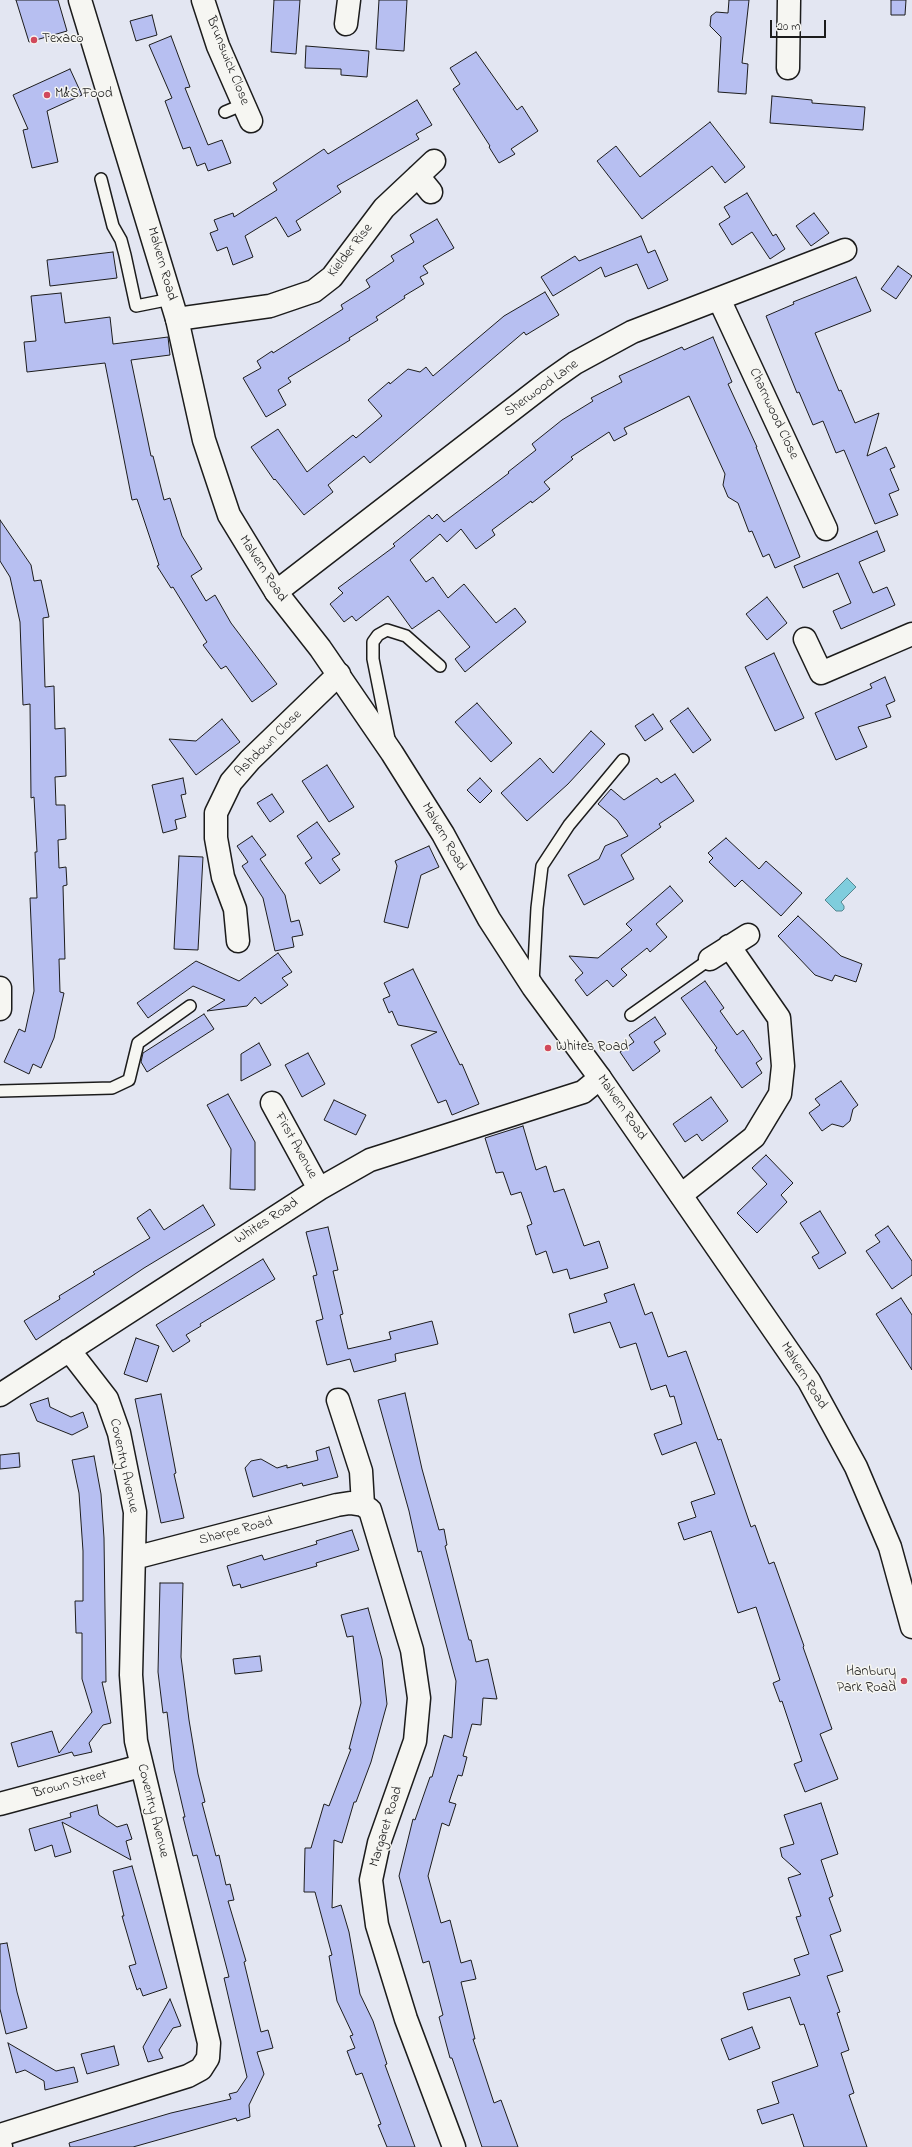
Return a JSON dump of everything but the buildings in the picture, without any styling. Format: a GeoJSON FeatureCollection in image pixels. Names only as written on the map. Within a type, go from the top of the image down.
{"type":"FeatureCollection","features":[{"type":"Feature","properties":{"kind":"street","name":"Malvern Road"},"geometry":{"type":"LineString","coordinates":[[80,0],[174,309],[204,440],[219,489],[235,526],[276,592],[339,674],[392,753],[443,834],[489,919],[533,986],[600,1078],[809,1380],[856,1467],[890,1547],[912,1627]]}},
{"type":"Feature","properties":{"kind":"street","name":"Brunswick Close"},"geometry":{"type":"LineString","coordinates":[[203,0],[240,112]]}},
{"type":"Feature","properties":{"kind":"street"},"geometry":{"type":"LineString","coordinates":[[346,24],[349,0]]}},
{"type":"Feature","properties":{"kind":"street"},"geometry":{"type":"LineString","coordinates":[[788,68],[789,0]]}},
{"type":"Feature","properties":{"kind":"street","name":"Kielder Rise"},"geometry":{"type":"LineString","coordinates":[[174,309],[270,306],[314,291],[332,277],[384,208],[425,184],[434,161]]}},
{"type":"Feature","properties":{"kind":"street","name":"Sherwood Lane"},"geometry":{"type":"LineString","coordinates":[[276,592],[575,362],[632,332],[845,250]]}},
{"type":"Feature","properties":{"kind":"street","name":"Charnwood Close"},"geometry":{"type":"LineString","coordinates":[[719,299],[826,529]]}},
{"type":"Feature","properties":{"kind":"street"},"geometry":{"type":"LineString","coordinates":[[805,639],[821,673],[912,634]]}},
{"type":"Feature","properties":{"kind":"street","name":"Ashdown Close"},"geometry":{"type":"LineString","coordinates":[[238,941],[235,909],[223,877],[216,838],[216,814],[231,782],[250,760],[339,674]]}},
{"type":"Feature","properties":{"kind":"street"},"geometry":{"type":"LineString","coordinates":[[710,959],[748,935]]}},
{"type":"Feature","properties":{"kind":"street"},"geometry":{"type":"LineString","coordinates":[[681,1195],[754,1137],[780,1094],[783,1066],[779,1018],[729,946]]}},
{"type":"Feature","properties":{"kind":"street"},"geometry":{"type":"LineString","coordinates":[[0,988],[0,1009]]}},
{"type":"Feature","properties":{"kind":"street","name":"Whites Road"},"geometry":{"type":"LineString","coordinates":[[0,1395],[319,1189],[370,1160],[583,1092],[600,1078]]}},
{"type":"Feature","properties":{"kind":"street","name":"First Avenue"},"geometry":{"type":"LineString","coordinates":[[272,1103],[319,1189]]}},
{"type":"Feature","properties":{"kind":"street","name":"Coventry Avenue"},"geometry":{"type":"LineString","coordinates":[[0,2135],[188,2076],[201,2069],[208,2058],[210,2043],[136,1742],[131,1675],[135,1512],[119,1433],[107,1399],[69,1350]]}},
{"type":"Feature","properties":{"kind":"street","name":"Margaret Road"},"geometry":{"type":"LineString","coordinates":[[338,1400],[361,1471],[363,1505],[370,1510],[412,1650],[418,1698],[415,1741],[379,1843],[371,1880],[377,1926],[406,2019],[454,2147]]}},
{"type":"Feature","properties":{"kind":"street","name":"Sharpe Road"},"geometry":{"type":"LineString","coordinates":[[134,1558],[338,1505],[350,1503],[363,1505]]}},
{"type":"Feature","properties":{"kind":"street","name":"Brown Street"},"geometry":{"type":"LineString","coordinates":[[0,1804],[141,1766]]}},
{"type":"Feature","properties":{"kind":"lane"},"geometry":{"type":"LineString","coordinates":[[101,180],[113,226],[121,240],[136,306],[174,309]]}},
{"type":"Feature","properties":{"kind":"lane"},"geometry":{"type":"LineString","coordinates":[[392,753],[376,679],[373,642],[378,635],[387,630],[394,631],[417,644],[440,666]]}},
{"type":"Feature","properties":{"kind":"lane"},"geometry":{"type":"LineString","coordinates":[[533,986],[537,908],[542,866],[569,825],[623,760]]}},
{"type":"Feature","properties":{"kind":"lane"},"geometry":{"type":"LineString","coordinates":[[631,1015],[710,959]]}},
{"type":"Feature","properties":{"kind":"lane"},"geometry":{"type":"LineString","coordinates":[[0,1091],[112,1088],[129,1080],[138,1042],[190,1006]]}},
{"type":"Feature","properties":{"kind":"water"},"geometry":{"type":"Polygon","coordinates":[[[847,878],[856,887],[841,902],[844,909],[842,911],[836,911],[825,900],[847,878]]]}},
{"type":"Feature","properties":{"kind":"place","name":"Texaco"},"geometry":{"type":"Point","coordinates":[34,40]}},
{"type":"Feature","properties":{"kind":"place","name":"M&S Food"},"geometry":{"type":"Point","coordinates":[47,95]}},
{"type":"Feature","properties":{"kind":"place","name":"Whites Road"},"geometry":{"type":"Point","coordinates":[548,1048]}},
{"type":"Feature","properties":{"kind":"place","name":"Hanbury Park Road"},"geometry":{"type":"Point","coordinates":[904,1681]}}]}
